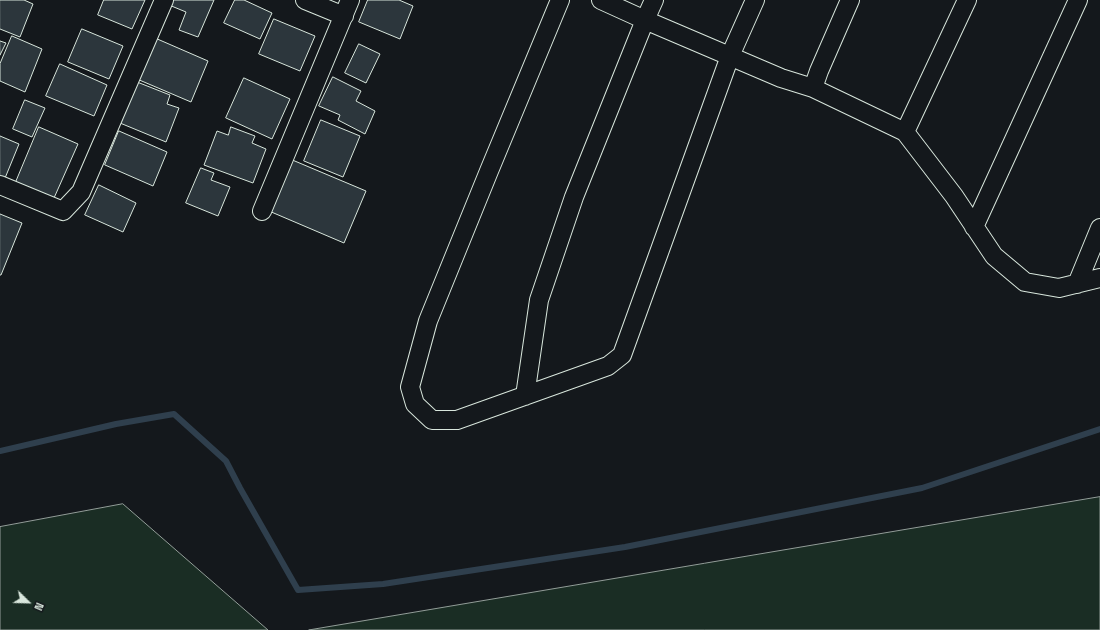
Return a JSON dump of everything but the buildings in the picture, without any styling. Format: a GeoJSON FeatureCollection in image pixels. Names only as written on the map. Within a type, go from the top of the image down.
{"type":"FeatureCollection","features":[{"type":"Feature","properties":{"kind":"street"},"geometry":{"type":"LineString","coordinates":[[0,185],[63,212],[81,192],[164,0]]}},
{"type":"Feature","properties":{"kind":"street"},"geometry":{"type":"LineString","coordinates":[[262,212],[347,8],[305,0]]}},
{"type":"Feature","properties":{"kind":"street"},"geometry":{"type":"LineString","coordinates":[[560,0],[428,322],[410,387],[415,404],[432,420],[457,420],[608,366],[622,356],[730,56],[755,0]]}},
{"type":"Feature","properties":{"kind":"street"},"geometry":{"type":"LineString","coordinates":[[601,0],[781,78],[813,88],[905,132],[954,196],[994,256],[1025,282],[1059,288],[1100,278]]}},
{"type":"Feature","properties":{"kind":"street"},"geometry":{"type":"LineString","coordinates":[[525,396],[539,300],[574,197],[654,0]]}},
{"type":"Feature","properties":{"kind":"street"},"geometry":{"type":"LineString","coordinates":[[813,88],[850,0]]}},
{"type":"Feature","properties":{"kind":"street"},"geometry":{"type":"LineString","coordinates":[[905,132],[967,0]]}},
{"type":"Feature","properties":{"kind":"street"},"geometry":{"type":"LineString","coordinates":[[974,227],[1078,0]]}},
{"type":"Feature","properties":{"kind":"street"},"geometry":{"type":"LineString","coordinates":[[1077,284],[1100,228]]}},
{"type":"Feature","properties":{"kind":"green space"},"geometry":{"type":"Polygon","coordinates":[[[1100,497],[1100,630],[309,630],[1100,497]]]}},
{"type":"Feature","properties":{"kind":"green space"},"geometry":{"type":"Polygon","coordinates":[[[123,504],[268,630],[0,630],[0,527],[123,504]]]}},
{"type":"Feature","properties":{"kind":"waterway"},"geometry":{"type":"LineString","coordinates":[[0,451],[116,424],[174,414],[226,461],[298,590],[383,584],[625,547],[922,488],[1100,429]]}}]}
